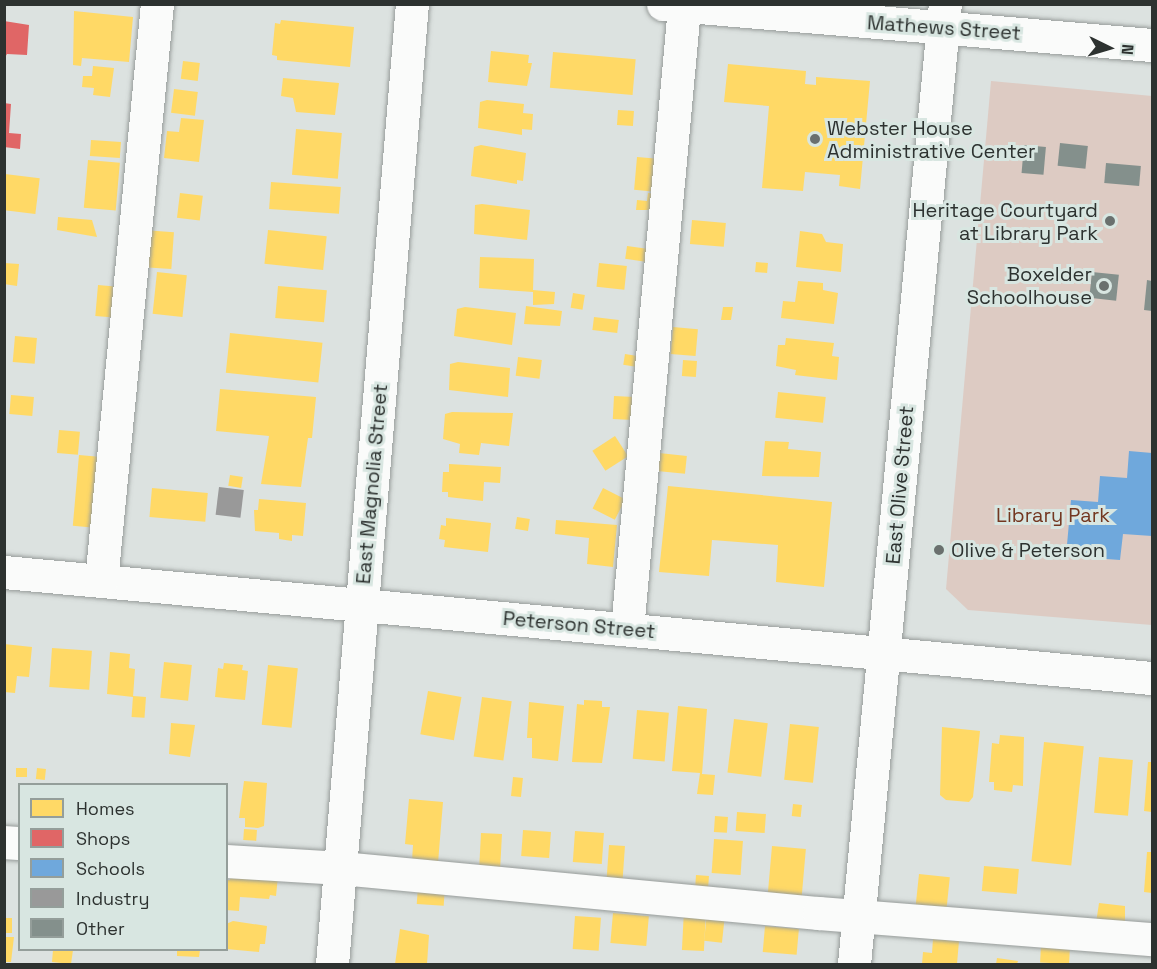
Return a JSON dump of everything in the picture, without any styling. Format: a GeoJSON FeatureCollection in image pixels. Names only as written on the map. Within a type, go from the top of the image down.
{"type":"FeatureCollection","features":[{"type":"Feature","properties":{"kind":"street"},"geometry":{"type":"LineString","coordinates":[[101,581],[157,4]]}},
{"type":"Feature","properties":{"kind":"street","name":"East Magnolia Street"},"geometry":{"type":"LineString","coordinates":[[332,964],[412,4]]}},
{"type":"Feature","properties":{"kind":"street"},"geometry":{"type":"LineString","coordinates":[[627,629],[674,5]]}},
{"type":"Feature","properties":{"kind":"street","name":"Mathews Street"},"geometry":{"type":"LineString","coordinates":[[674,5],[944,17],[1152,45]]}},
{"type":"Feature","properties":{"kind":"street","name":"East Olive Street"},"geometry":{"type":"LineString","coordinates":[[854,964],[944,17]]}},
{"type":"Feature","properties":{"kind":"street","name":"Peterson Street"},"geometry":{"type":"LineString","coordinates":[[4,572],[1152,678]]}},
{"type":"Feature","properties":{"kind":"street"},"geometry":{"type":"LineString","coordinates":[[228,861],[341,868],[858,916],[1152,939]]}},
{"type":"Feature","properties":{"kind":"green space","name":"Library Park"},"geometry":{"type":"Polygon","coordinates":[[[991,81],[1152,96],[1152,625],[968,610],[946,589],[991,81]]]}},
{"type":"Feature","properties":{"kind":"building: Homes"},"geometry":{"type":"Polygon","coordinates":[[[74,11],[133,17],[129,62],[82,58],[81,66],[73,65],[74,11]]]}},
{"type":"Feature","properties":{"kind":"building: Homes"},"geometry":{"type":"Polygon","coordinates":[[[281,20],[354,27],[350,67],[277,60],[277,56],[272,55],[275,23],[280,24],[281,20]]]}},
{"type":"Feature","properties":{"kind":"building: Homes"},"geometry":{"type":"Polygon","coordinates":[[[491,51],[529,55],[528,63],[532,63],[527,86],[488,82],[491,51]]]}},
{"type":"Feature","properties":{"kind":"building: Homes"},"geometry":{"type":"Polygon","coordinates":[[[553,52],[636,59],[633,95],[550,88],[553,52]]]}},
{"type":"Feature","properties":{"kind":"building: Homes"},"geometry":{"type":"Polygon","coordinates":[[[183,61],[200,63],[198,81],[181,79],[183,61]]]}},
{"type":"Feature","properties":{"kind":"building: Homes","name":"Webster House Administrative Center"},"geometry":{"type":"Polygon","coordinates":[[[728,64],[806,71],[805,84],[816,85],[816,77],[870,81],[860,189],[839,186],[840,175],[805,172],[803,191],[762,188],[769,106],[724,102],[728,64]]]}},
{"type":"Feature","properties":{"kind":"building: Homes"},"geometry":{"type":"Polygon","coordinates":[[[93,66],[114,68],[110,97],[93,95],[94,88],[82,87],[83,76],[92,76],[93,66]]]}},
{"type":"Feature","properties":{"kind":"building: Homes"},"geometry":{"type":"Polygon","coordinates":[[[283,78],[339,83],[335,115],[296,112],[293,98],[281,96],[283,78]]]}},
{"type":"Feature","properties":{"kind":"building: Homes"},"geometry":{"type":"Polygon","coordinates":[[[174,89],[198,92],[195,116],[171,113],[174,89]]]}},
{"type":"Feature","properties":{"kind":"building: Homes"},"geometry":{"type":"Polygon","coordinates":[[[487,100],[524,104],[523,113],[533,114],[532,130],[522,129],[522,135],[478,128],[480,102],[487,100]]]}},
{"type":"Feature","properties":{"kind":"building: Homes"},"geometry":{"type":"Polygon","coordinates":[[[618,110],[634,111],[633,126],[617,125],[618,110]]]}},
{"type":"Feature","properties":{"kind":"building: Homes"},"geometry":{"type":"Polygon","coordinates":[[[181,118],[204,120],[199,162],[164,158],[167,131],[179,132],[181,118]]]}},
{"type":"Feature","properties":{"kind":"building: Homes"},"geometry":{"type":"Polygon","coordinates":[[[296,129],[342,133],[338,179],[292,175],[296,129]]]}},
{"type":"Feature","properties":{"kind":"building: Homes"},"geometry":{"type":"Polygon","coordinates":[[[91,140],[121,142],[120,158],[90,156],[91,140]]]}},
{"type":"Feature","properties":{"kind":"building: Homes"},"geometry":{"type":"Polygon","coordinates":[[[481,145],[526,153],[523,181],[517,180],[517,184],[471,176],[474,147],[481,145]]]}},
{"type":"Feature","properties":{"kind":"building: Homes"},"geometry":{"type":"Polygon","coordinates":[[[637,157],[661,159],[658,192],[634,190],[637,157]]]}},
{"type":"Feature","properties":{"kind":"building: Homes"},"geometry":{"type":"Polygon","coordinates":[[[88,160],[120,163],[116,211],[84,208],[88,160]]]}},
{"type":"Feature","properties":{"kind":"building: Homes"},"geometry":{"type":"Polygon","coordinates":[[[5,174],[40,178],[35,214],[4,210],[5,174]]]}},
{"type":"Feature","properties":{"kind":"building: Homes"},"geometry":{"type":"Polygon","coordinates":[[[271,182],[341,187],[339,214],[269,209],[271,182]]]}},
{"type":"Feature","properties":{"kind":"building: Homes"},"geometry":{"type":"Polygon","coordinates":[[[180,193],[203,196],[200,221],[177,218],[180,193]]]}},
{"type":"Feature","properties":{"kind":"building: Homes"},"geometry":{"type":"Polygon","coordinates":[[[648,193],[657,194],[655,210],[636,210],[637,200],[647,201],[648,193]]]}},
{"type":"Feature","properties":{"kind":"building: Homes"},"geometry":{"type":"Polygon","coordinates":[[[475,205],[530,210],[527,240],[474,234],[475,205]]]}},
{"type":"Feature","properties":{"kind":"building: Homes"},"geometry":{"type":"Polygon","coordinates":[[[58,217],[92,220],[97,237],[57,230],[58,217]]]}},
{"type":"Feature","properties":{"kind":"building: Homes"},"geometry":{"type":"Polygon","coordinates":[[[692,220],[726,223],[724,247],[690,244],[692,220]]]}},
{"type":"Feature","properties":{"kind":"building: Homes"},"geometry":{"type":"Polygon","coordinates":[[[143,230],[174,232],[171,269],[140,267],[143,230]]]}},
{"type":"Feature","properties":{"kind":"building: Homes"},"geometry":{"type":"Polygon","coordinates":[[[268,230],[327,236],[323,270],[264,264],[268,230]]]}},
{"type":"Feature","properties":{"kind":"building: Homes"},"geometry":{"type":"Polygon","coordinates":[[[800,231],[822,234],[826,242],[843,244],[841,272],[796,267],[800,231]]]}},
{"type":"Feature","properties":{"kind":"building: Homes"},"geometry":{"type":"Polygon","coordinates":[[[627,246],[649,249],[647,262],[625,259],[627,246]]]}},
{"type":"Feature","properties":{"kind":"building: Homes"},"geometry":{"type":"Polygon","coordinates":[[[480,257],[534,259],[533,290],[555,292],[554,304],[533,305],[533,292],[479,288],[480,257]]]}},
{"type":"Feature","properties":{"kind":"building: Homes"},"geometry":{"type":"Polygon","coordinates":[[[756,262],[768,263],[767,273],[755,272],[756,262]]]}},
{"type":"Feature","properties":{"kind":"building: Homes"},"geometry":{"type":"Polygon","coordinates":[[[4,263],[19,264],[17,286],[4,284],[4,263]]]}},
{"type":"Feature","properties":{"kind":"building: Homes"},"geometry":{"type":"Polygon","coordinates":[[[599,263],[627,266],[624,290],[596,287],[599,263]]]}},
{"type":"Feature","properties":{"kind":"building: Homes"},"geometry":{"type":"Polygon","coordinates":[[[157,272],[187,275],[182,317],[153,314],[157,272]]]}},
{"type":"Feature","properties":{"kind":"building: Homes"},"geometry":{"type":"Polygon","coordinates":[[[798,281],[823,283],[823,290],[838,293],[834,324],[781,318],[783,301],[795,302],[798,281]]]}},
{"type":"Feature","properties":{"kind":"building: Homes"},"geometry":{"type":"Polygon","coordinates":[[[98,285],[123,287],[120,318],[95,316],[98,285]]]}},
{"type":"Feature","properties":{"kind":"building: Homes"},"geometry":{"type":"Polygon","coordinates":[[[278,286],[327,290],[324,322],[275,318],[278,286]]]}},
{"type":"Feature","properties":{"kind":"building: Homes"},"geometry":{"type":"Polygon","coordinates":[[[573,293],[585,295],[583,310],[571,308],[573,293]]]}},
{"type":"Feature","properties":{"kind":"building: Homes"},"geometry":{"type":"Polygon","coordinates":[[[526,306],[562,311],[560,326],[524,324],[526,306]]]}},
{"type":"Feature","properties":{"kind":"building: Homes"},"geometry":{"type":"Polygon","coordinates":[[[465,307],[516,313],[512,345],[454,336],[457,309],[465,307]]]}},
{"type":"Feature","properties":{"kind":"building: Homes"},"geometry":{"type":"Polygon","coordinates":[[[723,307],[733,307],[731,320],[721,320],[723,307]]]}},
{"type":"Feature","properties":{"kind":"building: Homes"},"geometry":{"type":"Polygon","coordinates":[[[594,317],[619,320],[617,333],[592,330],[594,317]]]}},
{"type":"Feature","properties":{"kind":"building: Homes"},"geometry":{"type":"Polygon","coordinates":[[[673,327],[698,329],[696,356],[671,354],[673,327]]]}},
{"type":"Feature","properties":{"kind":"building: Homes"},"geometry":{"type":"Polygon","coordinates":[[[230,333],[322,343],[318,383],[226,373],[230,333]]]}},
{"type":"Feature","properties":{"kind":"building: Homes"},"geometry":{"type":"Polygon","coordinates":[[[15,336],[37,338],[35,364],[13,362],[15,336]]]}},
{"type":"Feature","properties":{"kind":"building: Homes"},"geometry":{"type":"Polygon","coordinates":[[[786,338],[834,343],[832,356],[839,357],[837,380],[795,375],[796,370],[776,366],[778,345],[785,345],[786,338]]]}},
{"type":"Feature","properties":{"kind":"building: Homes"},"geometry":{"type":"Polygon","coordinates":[[[625,354],[644,357],[642,368],[623,365],[625,354]]]}},
{"type":"Feature","properties":{"kind":"building: Homes"},"geometry":{"type":"Polygon","coordinates":[[[518,357],[542,360],[540,379],[516,376],[518,357]]]}},
{"type":"Feature","properties":{"kind":"building: Homes"},"geometry":{"type":"Polygon","coordinates":[[[683,360],[697,361],[696,377],[682,376],[683,360]]]}},
{"type":"Feature","properties":{"kind":"building: Homes"},"geometry":{"type":"Polygon","coordinates":[[[458,362],[510,368],[508,397],[449,390],[450,364],[458,362]]]}},
{"type":"Feature","properties":{"kind":"building: Homes"},"geometry":{"type":"Polygon","coordinates":[[[220,389],[316,397],[312,438],[308,438],[301,487],[261,484],[269,436],[216,431],[220,389]]]}},
{"type":"Feature","properties":{"kind":"building: Homes"},"geometry":{"type":"Polygon","coordinates":[[[778,392],[826,397],[823,423],[775,418],[778,392]]]}},
{"type":"Feature","properties":{"kind":"building: Homes"},"geometry":{"type":"Polygon","coordinates":[[[11,395],[34,397],[32,416],[9,414],[11,395]]]}},
{"type":"Feature","properties":{"kind":"building: Homes"},"geometry":{"type":"Polygon","coordinates":[[[614,396],[634,397],[633,420],[613,419],[614,396]]]}},
{"type":"Feature","properties":{"kind":"building: Homes"},"geometry":{"type":"Polygon","coordinates":[[[452,412],[513,413],[509,446],[481,443],[479,455],[459,453],[460,444],[443,439],[445,414],[452,412]]]}},
{"type":"Feature","properties":{"kind":"building: Homes"},"geometry":{"type":"Polygon","coordinates":[[[59,430],[80,432],[78,455],[57,453],[59,430]]]}},
{"type":"Feature","properties":{"kind":"building: Homes"},"geometry":{"type":"Polygon","coordinates":[[[615,436],[628,456],[605,471],[592,451],[615,436]]]}},
{"type":"Feature","properties":{"kind":"building: Homes"},"geometry":{"type":"Polygon","coordinates":[[[765,441],[789,442],[788,449],[821,452],[819,477],[762,476],[765,441]]]}},
{"type":"Feature","properties":{"kind":"building: Homes"},"geometry":{"type":"Polygon","coordinates":[[[659,453],[687,456],[685,474],[657,471],[659,453]]]}},
{"type":"Feature","properties":{"kind":"building: Homes"},"geometry":{"type":"Polygon","coordinates":[[[79,455],[104,457],[98,528],[73,526],[79,455]]]}},
{"type":"Feature","properties":{"kind":"building: Homes"},"geometry":{"type":"Polygon","coordinates":[[[449,464],[501,467],[500,483],[484,482],[483,501],[448,497],[448,492],[442,492],[443,472],[449,472],[449,464]]]}},
{"type":"Feature","properties":{"kind":"building: Homes"},"geometry":{"type":"Polygon","coordinates":[[[230,475],[243,477],[241,488],[228,486],[230,475]]]}},
{"type":"Feature","properties":{"kind":"building: Homes"},"geometry":{"type":"Polygon","coordinates":[[[668,486],[832,502],[824,587],[776,582],[778,545],[712,540],[709,576],[659,572],[668,486]]]}},
{"type":"Feature","properties":{"kind":"building: Homes"},"geometry":{"type":"Polygon","coordinates":[[[152,488],[208,493],[205,522],[149,517],[152,488]]]}},
{"type":"Feature","properties":{"kind":"building: Homes"},"geometry":{"type":"Polygon","coordinates":[[[603,488],[625,499],[615,520],[593,508],[603,488]]]}},
{"type":"Feature","properties":{"kind":"building: Homes"},"geometry":{"type":"Polygon","coordinates":[[[259,499],[306,503],[303,536],[292,535],[292,541],[279,539],[279,533],[255,531],[254,510],[258,510],[259,499]]]}},
{"type":"Feature","properties":{"kind":"building: Homes"},"geometry":{"type":"Polygon","coordinates":[[[517,517],[530,519],[528,531],[515,529],[517,517]]]}},
{"type":"Feature","properties":{"kind":"building: Homes"},"geometry":{"type":"Polygon","coordinates":[[[446,518],[491,523],[488,552],[444,547],[445,540],[439,539],[441,525],[446,526],[446,518]]]}},
{"type":"Feature","properties":{"kind":"building: Homes"},"geometry":{"type":"Polygon","coordinates":[[[556,520],[617,525],[613,567],[587,564],[589,538],[555,534],[556,520]]]}},
{"type":"Feature","properties":{"kind":"building: Homes"},"geometry":{"type":"Polygon","coordinates":[[[4,644],[32,647],[29,677],[17,676],[15,693],[4,692],[4,644]]]}},
{"type":"Feature","properties":{"kind":"building: Homes"},"geometry":{"type":"Polygon","coordinates":[[[52,648],[92,651],[89,690],[49,687],[52,648]]]}},
{"type":"Feature","properties":{"kind":"building: Homes"},"geometry":{"type":"Polygon","coordinates":[[[110,652],[130,654],[129,668],[135,669],[133,697],[107,694],[110,652]]]}},
{"type":"Feature","properties":{"kind":"building: Homes"},"geometry":{"type":"Polygon","coordinates":[[[164,662],[192,665],[188,701],[160,698],[164,662]]]}},
{"type":"Feature","properties":{"kind":"building: Homes"},"geometry":{"type":"Polygon","coordinates":[[[224,663],[243,665],[242,670],[248,671],[245,700],[215,697],[218,668],[223,669],[224,663]]]}},
{"type":"Feature","properties":{"kind":"building: Homes"},"geometry":{"type":"Polygon","coordinates":[[[268,665],[298,668],[292,728],[262,725],[268,665]]]}},
{"type":"Feature","properties":{"kind":"building: Homes"},"geometry":{"type":"Polygon","coordinates":[[[428,691],[461,697],[454,740],[420,734],[428,691]]]}},
{"type":"Feature","properties":{"kind":"building: Homes"},"geometry":{"type":"Polygon","coordinates":[[[133,696],[146,697],[145,718],[132,717],[133,696]]]}},
{"type":"Feature","properties":{"kind":"building: Homes"},"geometry":{"type":"Polygon","coordinates":[[[482,697],[512,701],[503,761],[474,756],[482,697]]]}},
{"type":"Feature","properties":{"kind":"building: Homes"},"geometry":{"type":"Polygon","coordinates":[[[584,700],[602,701],[602,707],[610,707],[602,763],[572,762],[577,704],[584,705],[584,700]]]}},
{"type":"Feature","properties":{"kind":"building: Homes"},"geometry":{"type":"Polygon","coordinates":[[[529,702],[564,706],[558,761],[532,758],[532,738],[527,738],[529,702]]]}},
{"type":"Feature","properties":{"kind":"building: Homes"},"geometry":{"type":"Polygon","coordinates":[[[678,706],[707,709],[702,774],[715,775],[713,795],[697,794],[700,773],[672,771],[678,706]]]}},
{"type":"Feature","properties":{"kind":"building: Homes"},"geometry":{"type":"Polygon","coordinates":[[[637,710],[669,713],[665,762],[633,759],[637,710]]]}},
{"type":"Feature","properties":{"kind":"building: Homes"},"geometry":{"type":"Polygon","coordinates":[[[734,719],[768,723],[761,777],[727,773],[734,719]]]}},
{"type":"Feature","properties":{"kind":"building: Homes"},"geometry":{"type":"Polygon","coordinates":[[[171,723],[195,725],[190,757],[169,754],[171,723]]]}},
{"type":"Feature","properties":{"kind":"building: Homes"},"geometry":{"type":"Polygon","coordinates":[[[790,724],[819,727],[813,783],[784,780],[790,724]]]}},
{"type":"Feature","properties":{"kind":"building: Homes"},"geometry":{"type":"Polygon","coordinates":[[[942,727],[980,731],[973,797],[969,802],[946,800],[940,795],[942,727]]]}},
{"type":"Feature","properties":{"kind":"building: Homes"},"geometry":{"type":"Polygon","coordinates":[[[1000,735],[1024,737],[1023,786],[1013,785],[1012,792],[994,790],[994,782],[989,782],[992,743],[999,744],[1000,735]]]}},
{"type":"Feature","properties":{"kind":"building: Homes"},"geometry":{"type":"Polygon","coordinates":[[[1044,742],[1084,746],[1071,866],[1031,861],[1044,742]]]}},
{"type":"Feature","properties":{"kind":"building: Homes"},"geometry":{"type":"Polygon","coordinates":[[[1099,757],[1133,760],[1128,816],[1094,813],[1099,757]]]}},
{"type":"Feature","properties":{"kind":"building: Homes"},"geometry":{"type":"Polygon","coordinates":[[[1148,762],[1152,762],[1152,812],[1144,811],[1148,762]]]}},
{"type":"Feature","properties":{"kind":"building: Homes"},"geometry":{"type":"Polygon","coordinates":[[[16,768],[27,768],[27,777],[16,777],[16,768]]]}},
{"type":"Feature","properties":{"kind":"building: Homes"},"geometry":{"type":"Polygon","coordinates":[[[37,768],[46,769],[45,780],[36,779],[37,768]]]}},
{"type":"Feature","properties":{"kind":"building: Homes"},"geometry":{"type":"Polygon","coordinates":[[[513,777],[523,778],[521,797],[511,796],[513,777]]]}},
{"type":"Feature","properties":{"kind":"building: Homes"},"geometry":{"type":"Polygon","coordinates":[[[244,781],[267,783],[264,826],[245,827],[245,818],[239,818],[244,781]]]}},
{"type":"Feature","properties":{"kind":"building: Homes"},"geometry":{"type":"Polygon","coordinates":[[[409,799],[443,802],[438,863],[412,861],[413,845],[405,844],[409,799]]]}},
{"type":"Feature","properties":{"kind":"building: Homes"},"geometry":{"type":"Polygon","coordinates":[[[793,804],[802,805],[801,817],[792,816],[793,804]]]}},
{"type":"Feature","properties":{"kind":"building: Homes"},"geometry":{"type":"Polygon","coordinates":[[[737,812],[766,814],[765,833],[736,831],[737,812]]]}},
{"type":"Feature","properties":{"kind":"building: Homes"},"geometry":{"type":"Polygon","coordinates":[[[715,816],[728,817],[727,833],[714,832],[715,816]]]}},
{"type":"Feature","properties":{"kind":"building: Homes"},"geometry":{"type":"Polygon","coordinates":[[[244,829],[257,830],[256,841],[243,840],[244,829]]]}},
{"type":"Feature","properties":{"kind":"building: Homes"},"geometry":{"type":"Polygon","coordinates":[[[523,830],[551,832],[549,858],[521,856],[523,830]]]}},
{"type":"Feature","properties":{"kind":"building: Homes"},"geometry":{"type":"Polygon","coordinates":[[[575,831],[604,833],[602,864],[573,862],[575,831]]]}},
{"type":"Feature","properties":{"kind":"building: Homes"},"geometry":{"type":"Polygon","coordinates":[[[481,833],[502,834],[500,872],[479,871],[481,833]]]}},
{"type":"Feature","properties":{"kind":"building: Homes"},"geometry":{"type":"Polygon","coordinates":[[[714,839],[743,841],[741,875],[712,873],[714,839]]]}},
{"type":"Feature","properties":{"kind":"building: Homes"},"geometry":{"type":"Polygon","coordinates":[[[609,845],[625,846],[623,879],[607,878],[609,845]]]}},
{"type":"Feature","properties":{"kind":"building: Homes"},"geometry":{"type":"Polygon","coordinates":[[[772,846],[806,849],[802,898],[768,895],[772,846]]]}},
{"type":"Feature","properties":{"kind":"building: Homes"},"geometry":{"type":"Polygon","coordinates":[[[1147,852],[1152,852],[1152,893],[1144,892],[1147,852]]]}},
{"type":"Feature","properties":{"kind":"building: Homes"},"geometry":{"type":"Polygon","coordinates":[[[984,866],[1019,869],[1017,894],[982,891],[984,866]]]}},
{"type":"Feature","properties":{"kind":"building: Homes"},"geometry":{"type":"Polygon","coordinates":[[[231,872],[278,876],[276,896],[270,895],[269,899],[240,897],[239,911],[228,910],[228,880],[230,880],[231,872]]]}},
{"type":"Feature","properties":{"kind":"building: Homes"},"geometry":{"type":"Polygon","coordinates":[[[919,874],[950,877],[946,913],[915,910],[919,874]]]}},
{"type":"Feature","properties":{"kind":"building: Homes"},"geometry":{"type":"Polygon","coordinates":[[[696,875],[709,876],[708,892],[695,891],[696,875]]]}},
{"type":"Feature","properties":{"kind":"building: Homes"},"geometry":{"type":"Polygon","coordinates":[[[418,886],[445,888],[444,906],[417,904],[418,886]]]}},
{"type":"Feature","properties":{"kind":"building: Homes"},"geometry":{"type":"Polygon","coordinates":[[[1099,903],[1125,906],[1125,933],[1095,930],[1099,903]]]}},
{"type":"Feature","properties":{"kind":"building: Homes"},"geometry":{"type":"Polygon","coordinates":[[[684,910],[706,911],[704,951],[682,950],[684,910]]]}},
{"type":"Feature","properties":{"kind":"building: Homes"},"geometry":{"type":"Polygon","coordinates":[[[613,913],[649,916],[646,946],[610,943],[613,913]]]}},
{"type":"Feature","properties":{"kind":"building: Homes"},"geometry":{"type":"Polygon","coordinates":[[[707,913],[725,915],[722,943],[704,941],[707,913]]]}},
{"type":"Feature","properties":{"kind":"building: Homes"},"geometry":{"type":"Polygon","coordinates":[[[575,916],[601,918],[599,951],[573,949],[575,916]]]}},
{"type":"Feature","properties":{"kind":"building: Homes"},"geometry":{"type":"Polygon","coordinates":[[[4,918],[12,918],[12,933],[4,933],[4,918]]]}},
{"type":"Feature","properties":{"kind":"building: Homes"},"geometry":{"type":"Polygon","coordinates":[[[233,921],[267,926],[265,944],[260,944],[259,952],[228,949],[228,923],[233,921]]]}},
{"type":"Feature","properties":{"kind":"building: Homes"},"geometry":{"type":"Polygon","coordinates":[[[765,926],[799,929],[797,955],[763,952],[765,926]]]}},
{"type":"Feature","properties":{"kind":"building: Homes"},"geometry":{"type":"Polygon","coordinates":[[[400,929],[429,935],[427,964],[395,964],[400,929]]]}},
{"type":"Feature","properties":{"kind":"building: Homes"},"geometry":{"type":"Polygon","coordinates":[[[4,937],[14,937],[11,962],[4,962],[4,937]]]}},
{"type":"Feature","properties":{"kind":"building: Homes"},"geometry":{"type":"Polygon","coordinates":[[[933,939],[959,941],[957,964],[922,964],[923,952],[932,953],[933,939]]]}},
{"type":"Feature","properties":{"kind":"building: Homes"},"geometry":{"type":"Polygon","coordinates":[[[1041,944],[1070,946],[1069,964],[1040,962],[1041,944]]]}},
{"type":"Feature","properties":{"kind":"building: Homes"},"geometry":{"type":"Polygon","coordinates":[[[53,951],[73,951],[71,964],[52,962],[53,951]]]}},
{"type":"Feature","properties":{"kind":"building: Homes"},"geometry":{"type":"Polygon","coordinates":[[[177,951],[200,951],[199,957],[177,956],[177,951]]]}},
{"type":"Feature","properties":{"kind":"building: Homes"},"geometry":{"type":"Polygon","coordinates":[[[997,958],[1018,961],[1017,964],[996,964],[997,958]]]}},
{"type":"Feature","properties":{"kind":"building: Shops"},"geometry":{"type":"Polygon","coordinates":[[[4,21],[29,25],[27,55],[7,54],[4,59],[4,21]]]}},
{"type":"Feature","properties":{"kind":"building: Shops"},"geometry":{"type":"Polygon","coordinates":[[[4,103],[11,104],[9,133],[21,134],[20,149],[4,147],[4,103]]]}},
{"type":"Feature","properties":{"kind":"building: Schools"},"geometry":{"type":"Polygon","coordinates":[[[1129,451],[1152,453],[1152,536],[1123,534],[1120,560],[1066,556],[1071,500],[1098,502],[1100,476],[1127,478],[1129,451]]]}},
{"type":"Feature","properties":{"kind":"building: Industry"},"geometry":{"type":"Polygon","coordinates":[[[219,487],[244,490],[240,518],[216,515],[219,487]]]}},
{"type":"Feature","properties":{"kind":"building: Other"},"geometry":{"type":"Polygon","coordinates":[[[1060,143],[1088,146],[1085,169],[1058,166],[1060,143]]]}},
{"type":"Feature","properties":{"kind":"building: Other"},"geometry":{"type":"Polygon","coordinates":[[[1024,145],[1046,147],[1043,175],[1022,173],[1024,145]]]}},
{"type":"Feature","properties":{"kind":"building: Other"},"geometry":{"type":"Polygon","coordinates":[[[1106,163],[1141,166],[1139,186],[1104,183],[1106,163]]]}},
{"type":"Feature","properties":{"kind":"building: Other","name":"Boxelder Schoolhouse"},"geometry":{"type":"Polygon","coordinates":[[[1092,272],[1119,275],[1116,301],[1089,298],[1092,272]]]}},
{"type":"Feature","properties":{"kind":"building: Other"},"geometry":{"type":"Polygon","coordinates":[[[1147,280],[1152,281],[1152,311],[1144,310],[1147,280]]]}},
{"type":"Feature","properties":{"kind":"place","name":"Webster House Administrative Center"},"geometry":{"type":"Point","coordinates":[815,139]}},
{"type":"Feature","properties":{"kind":"place","name":"Heritage Courtyard at Library Park"},"geometry":{"type":"Point","coordinates":[1110,221]}},
{"type":"Feature","properties":{"kind":"place","name":"Boxelder Schoolhouse"},"geometry":{"type":"Point","coordinates":[1104,286]}},
{"type":"Feature","properties":{"kind":"place","name":"Olive & Peterson"},"geometry":{"type":"Point","coordinates":[939,550]}}]}
